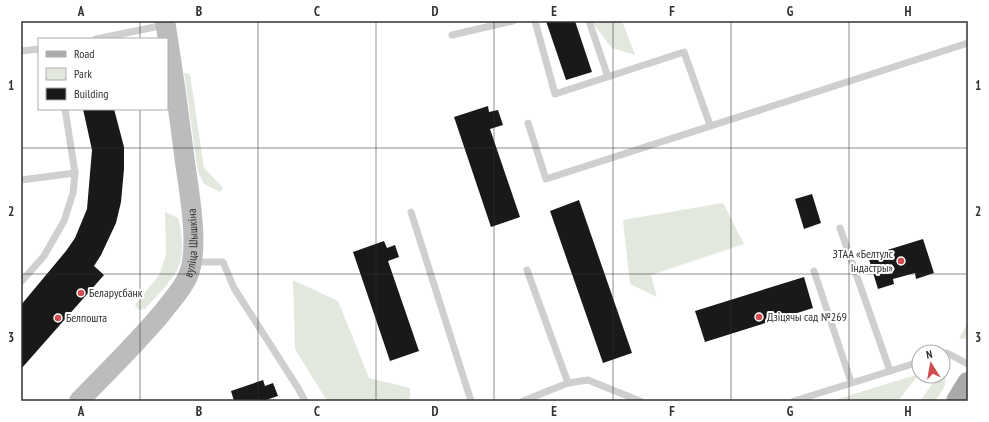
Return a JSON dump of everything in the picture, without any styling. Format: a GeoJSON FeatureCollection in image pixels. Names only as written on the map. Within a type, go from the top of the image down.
{"type":"FeatureCollection","features":[{"type":"Feature","properties":{"kind":"main road","name":"вуліца Шышкіна"},"geometry":{"type":"LineString","coordinates":[[165,23],[168,38]]}},
{"type":"Feature","properties":{"kind":"main road","name":"вуліца Шышкіна"},"geometry":{"type":"LineString","coordinates":[[79,401],[150,327],[179,292],[188,276],[192,262],[193,242],[189,196],[168,40]]}},
{"type":"Feature","properties":{"kind":"main road"},"geometry":{"type":"LineString","coordinates":[[957,401],[968,383]]}},
{"type":"Feature","properties":{"kind":"lane"},"geometry":{"type":"LineString","coordinates":[[452,35],[513,21]]}},
{"type":"Feature","properties":{"kind":"lane"},"geometry":{"type":"LineString","coordinates":[[535,21],[555,94],[684,52],[710,125]]}},
{"type":"Feature","properties":{"kind":"lane"},"geometry":{"type":"LineString","coordinates":[[589,21],[608,77]]}},
{"type":"Feature","properties":{"kind":"lane"},"geometry":{"type":"LineString","coordinates":[[100,38],[165,23]]}},
{"type":"Feature","properties":{"kind":"lane"},"geometry":{"type":"LineString","coordinates":[[528,123],[546,179],[968,42]]}},
{"type":"Feature","properties":{"kind":"lane"},"geometry":{"type":"LineString","coordinates":[[21,51],[38,49]]}},
{"type":"Feature","properties":{"kind":"lane"},"geometry":{"type":"LineString","coordinates":[[21,282],[44,256],[64,221],[73,193],[75,173],[65,110]]}},
{"type":"Feature","properties":{"kind":"lane"},"geometry":{"type":"LineString","coordinates":[[21,180],[75,173]]}},
{"type":"Feature","properties":{"kind":"lane"},"geometry":{"type":"LineString","coordinates":[[411,212],[471,401]]}},
{"type":"Feature","properties":{"kind":"lane"},"geometry":{"type":"LineString","coordinates":[[840,228],[890,371]]}},
{"type":"Feature","properties":{"kind":"lane"},"geometry":{"type":"LineString","coordinates":[[192,262],[223,262],[234,288],[305,401]]}},
{"type":"Feature","properties":{"kind":"lane"},"geometry":{"type":"LineString","coordinates":[[527,270],[568,383]]}},
{"type":"Feature","properties":{"kind":"lane"},"geometry":{"type":"LineString","coordinates":[[814,271],[851,382]]}},
{"type":"Feature","properties":{"kind":"lane"},"geometry":{"type":"LineString","coordinates":[[951,355],[968,364]]}},
{"type":"Feature","properties":{"kind":"lane"},"geometry":{"type":"LineString","coordinates":[[794,401],[911,364]]}},
{"type":"Feature","properties":{"kind":"lane"},"geometry":{"type":"LineString","coordinates":[[523,401],[568,383],[588,380],[640,401]]}},
{"type":"Feature","properties":{"kind":"green space"},"geometry":{"type":"Polygon","coordinates":[[[591,21],[622,21],[635,55],[612,48],[591,21]]]}},
{"type":"Feature","properties":{"kind":"green space"},"geometry":{"type":"Polygon","coordinates":[[[184,73],[190,74],[204,168],[223,188],[220,192],[204,184],[198,172],[184,73]]]}},
{"type":"Feature","properties":{"kind":"green space"},"geometry":{"type":"Polygon","coordinates":[[[723,203],[744,244],[651,275],[657,297],[630,284],[623,220],[723,203]]]}},
{"type":"Feature","properties":{"kind":"green space"},"geometry":{"type":"Polygon","coordinates":[[[165,212],[178,218],[181,230],[182,256],[178,268],[172,278],[145,309],[139,310],[135,305],[159,275],[166,254],[165,212]]]}},
{"type":"Feature","properties":{"kind":"green space"},"geometry":{"type":"Polygon","coordinates":[[[293,280],[338,301],[369,378],[410,388],[410,401],[327,401],[295,349],[293,280]]]}},
{"type":"Feature","properties":{"kind":"green space"},"geometry":{"type":"Polygon","coordinates":[[[968,322],[968,338],[959,339],[968,322]]]}},
{"type":"Feature","properties":{"kind":"green space"},"geometry":{"type":"Polygon","coordinates":[[[911,376],[911,384],[898,401],[831,401],[911,376]]]}},
{"type":"Feature","properties":{"kind":"green space"},"geometry":{"type":"Polygon","coordinates":[[[932,384],[945,384],[942,392],[935,401],[920,401],[932,384]]]}},
{"type":"Feature","properties":{"kind":"building"},"geometry":{"type":"Polygon","coordinates":[[[546,21],[575,21],[592,72],[566,80],[546,21]]]}},
{"type":"Feature","properties":{"kind":"building"},"geometry":{"type":"Polygon","coordinates":[[[488,106],[489,112],[498,110],[503,125],[490,129],[520,217],[491,227],[454,117],[488,106]]]}},
{"type":"Feature","properties":{"kind":"building"},"geometry":{"type":"Polygon","coordinates":[[[83,110],[114,110],[124,147],[124,169],[121,202],[116,223],[101,255],[94,266],[104,275],[21,369],[21,305],[75,238],[87,209],[92,150],[83,110]]]}},
{"type":"Feature","properties":{"kind":"building"},"geometry":{"type":"Polygon","coordinates":[[[812,194],[821,223],[804,229],[795,199],[812,194]]]}},
{"type":"Feature","properties":{"kind":"building"},"geometry":{"type":"Polygon","coordinates":[[[579,200],[632,353],[603,363],[550,211],[579,200]]]}},
{"type":"Feature","properties":{"kind":"building"},"geometry":{"type":"Polygon","coordinates":[[[923,239],[934,273],[916,279],[915,273],[893,279],[894,284],[878,289],[868,256],[923,239]]]}},
{"type":"Feature","properties":{"kind":"building"},"geometry":{"type":"Polygon","coordinates":[[[384,241],[387,248],[395,245],[399,257],[388,261],[419,351],[390,361],[353,252],[384,241]]]}},
{"type":"Feature","properties":{"kind":"building"},"geometry":{"type":"Polygon","coordinates":[[[804,277],[813,308],[705,342],[695,311],[804,277]]]}},
{"type":"Feature","properties":{"kind":"building"},"geometry":{"type":"Polygon","coordinates":[[[263,380],[265,386],[273,383],[278,396],[263,401],[234,401],[231,391],[263,380]]]}},
{"type":"Feature","properties":{"kind":"place","name":"ЗТАА «Белтулс Iндастры»"},"geometry":{"type":"Point","coordinates":[901,261]}},
{"type":"Feature","properties":{"kind":"place","name":"Беларусбанк"},"geometry":{"type":"Point","coordinates":[81,293]}},
{"type":"Feature","properties":{"kind":"place","name":"Дзіцячы сад №269"},"geometry":{"type":"Point","coordinates":[759,317]}},
{"type":"Feature","properties":{"kind":"place","name":"Белпошта"},"geometry":{"type":"Point","coordinates":[58,318]}}]}
